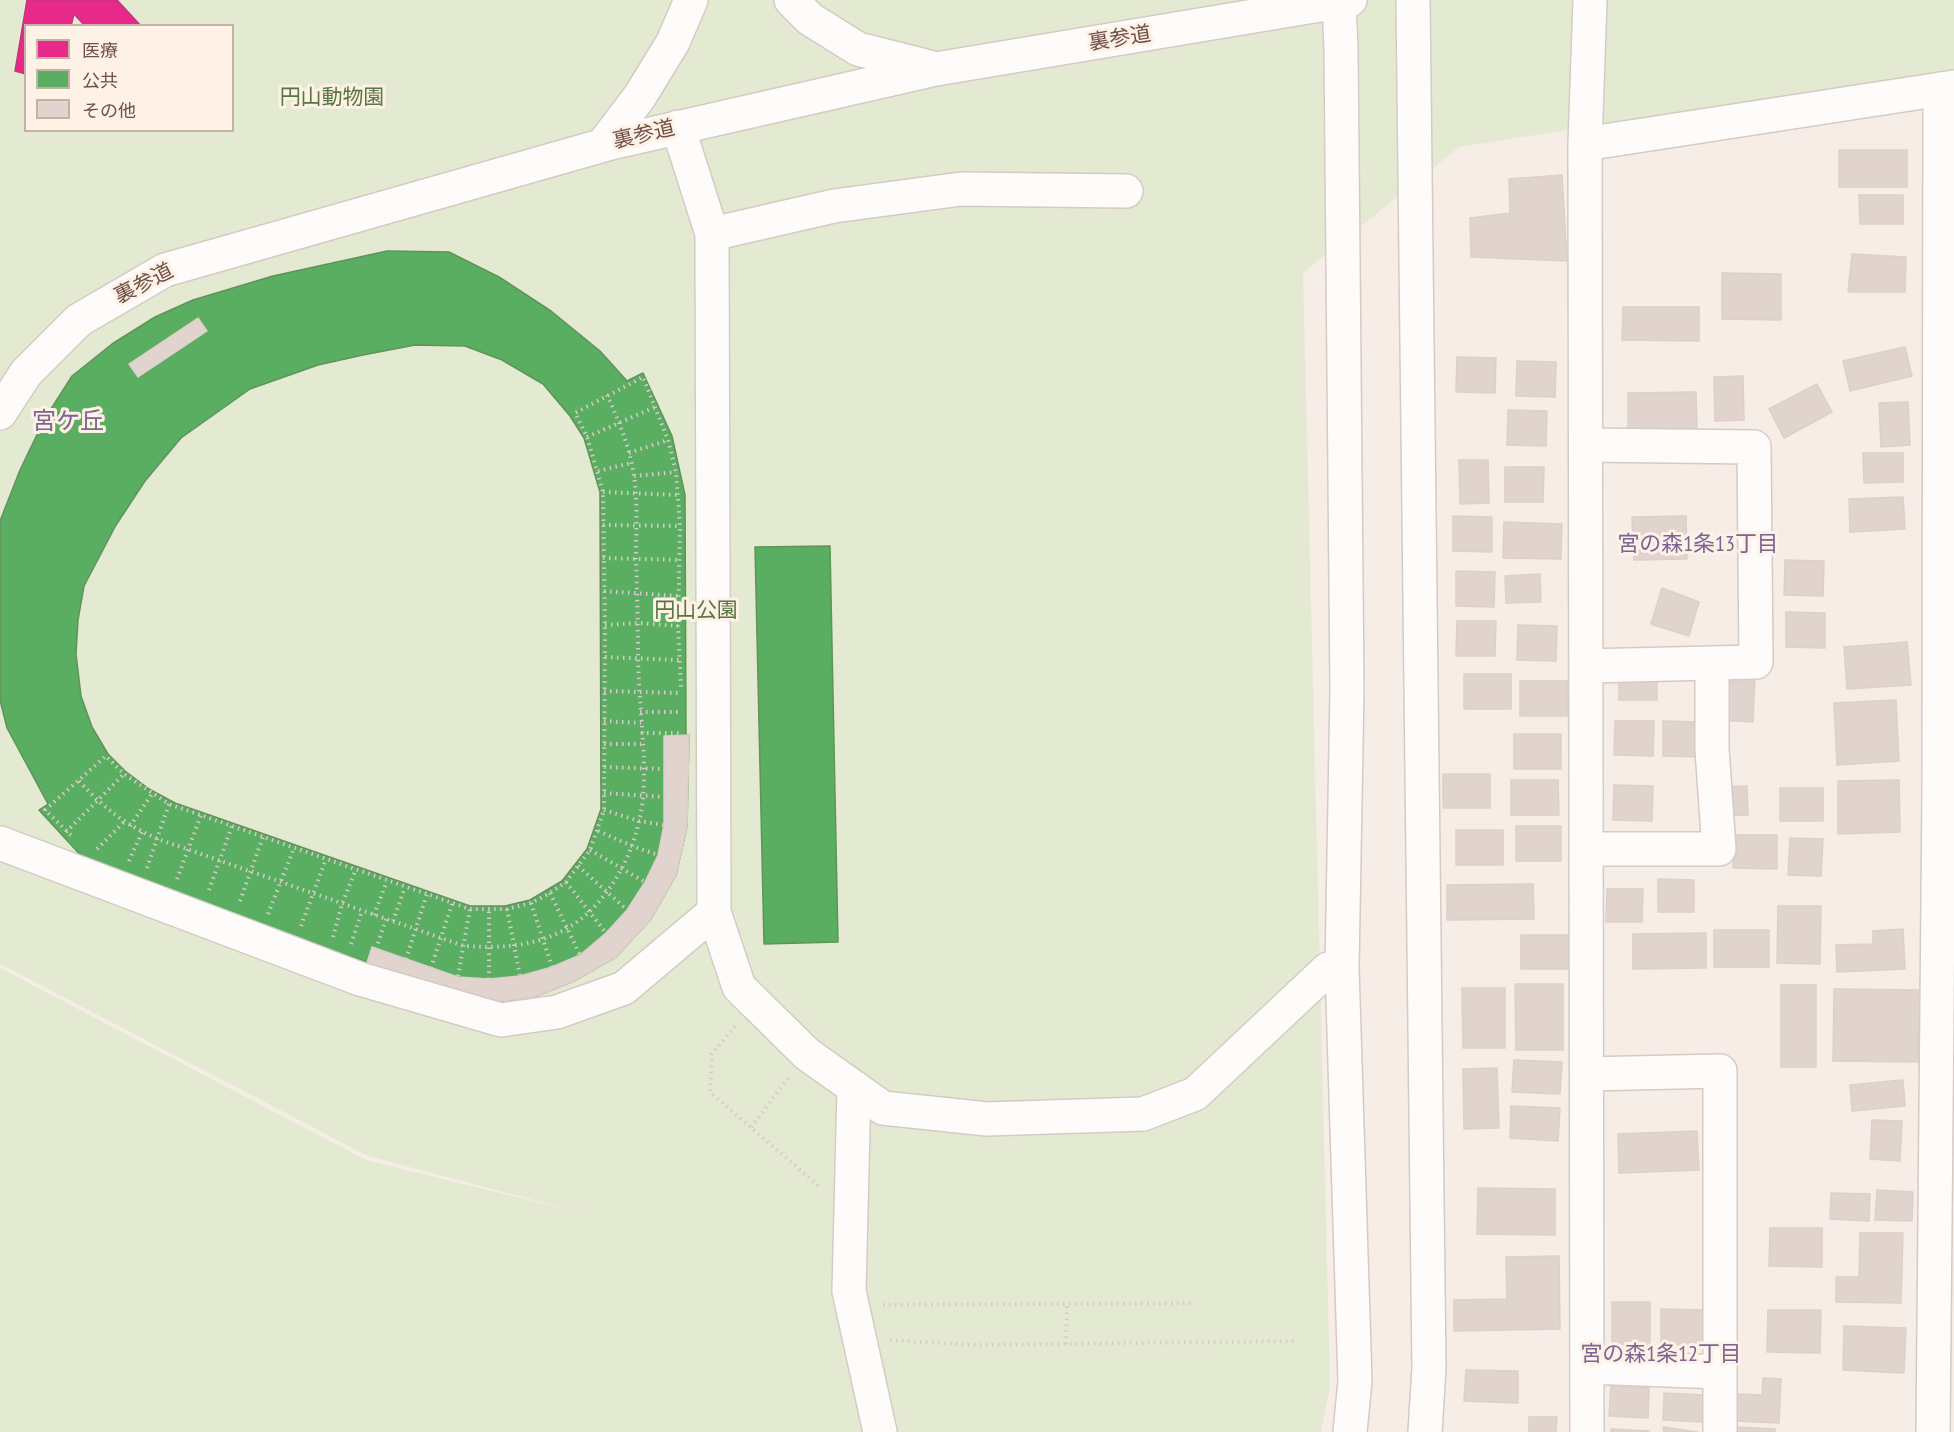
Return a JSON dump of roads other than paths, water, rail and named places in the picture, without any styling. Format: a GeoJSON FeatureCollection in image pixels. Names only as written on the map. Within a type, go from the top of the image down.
{"type":"FeatureCollection","features":[{"type":"Feature","properties":{"kind":"street"},"geometry":{"type":"LineString","coordinates":[[603,144],[640,96],[673,42],[691,0]]}},
{"type":"Feature","properties":{"kind":"street"},"geometry":{"type":"LineString","coordinates":[[791,0],[810,19],[858,49],[936,69]]}},
{"type":"Feature","properties":{"kind":"street"},"geometry":{"type":"LineString","coordinates":[[1413,0],[1430,1368],[1425,1432]]}},
{"type":"Feature","properties":{"kind":"street"},"geometry":{"type":"LineString","coordinates":[[1587,1432],[1585,144],[1590,0]]}},
{"type":"Feature","properties":{"kind":"street"},"geometry":{"type":"LineString","coordinates":[[1345,1],[1341,72],[1347,677],[1342,968],[1355,1381],[1350,1432]]}},
{"type":"Feature","properties":{"kind":"street","name":"裏参道"},"geometry":{"type":"LineString","coordinates":[[0,413],[26,374],[79,320],[165,270],[603,144],[936,69],[1345,1]]}},
{"type":"Feature","properties":{"kind":"street"},"geometry":{"type":"LineString","coordinates":[[1585,144],[1947,88],[1946,793],[1934,1432]]}},
{"type":"Feature","properties":{"kind":"street"},"geometry":{"type":"LineString","coordinates":[[678,127],[712,234],[714,912],[739,987],[807,1054],[884,1108],[987,1119],[1143,1114],[1194,1094],[1328,969],[1342,968]]}},
{"type":"Feature","properties":{"kind":"street"},"geometry":{"type":"LineString","coordinates":[[712,234],[834,206],[961,189],[1126,191]]}},
{"type":"Feature","properties":{"kind":"street"},"geometry":{"type":"LineString","coordinates":[[1586,445],[1754,447],[1756,662],[1586,666]]}},
{"type":"Feature","properties":{"kind":"street"},"geometry":{"type":"LineString","coordinates":[[1587,849],[1719,849],[1712,749],[1712,663]]}},
{"type":"Feature","properties":{"kind":"street"},"geometry":{"type":"LineString","coordinates":[[2,848],[360,979],[501,1020],[557,1012],[624,988],[714,912]]}},
{"type":"Feature","properties":{"kind":"street"},"geometry":{"type":"LineString","coordinates":[[1587,1074],[1720,1071],[1720,1432]]}},
{"type":"Feature","properties":{"kind":"street"},"geometry":{"type":"LineString","coordinates":[[855,1087],[849,1291],[880,1432]]}},
{"type":"Feature","properties":{"kind":"street"},"geometry":{"type":"LineString","coordinates":[[1588,1367],[1720,1372]]}},
{"type":"Feature","properties":{"kind":"district","name":"宮ケ丘"},"geometry":{"type":"Point","coordinates":[68,422]}},
{"type":"Feature","properties":{"kind":"district","name":"宮の森1条13丁目"},"geometry":{"type":"Point","coordinates":[1698,545]}},
{"type":"Feature","properties":{"kind":"district","name":"宮の森1条12丁目"},"geometry":{"type":"Point","coordinates":[1661,1355]}},
{"type":"Feature","properties":{"kind":"park label","name":"円山動物園"},"geometry":{"type":"Point","coordinates":[332,98]}},
{"type":"Feature","properties":{"kind":"park label","name":"円山公園"},"geometry":{"type":"Point","coordinates":[696,611]}}]}
